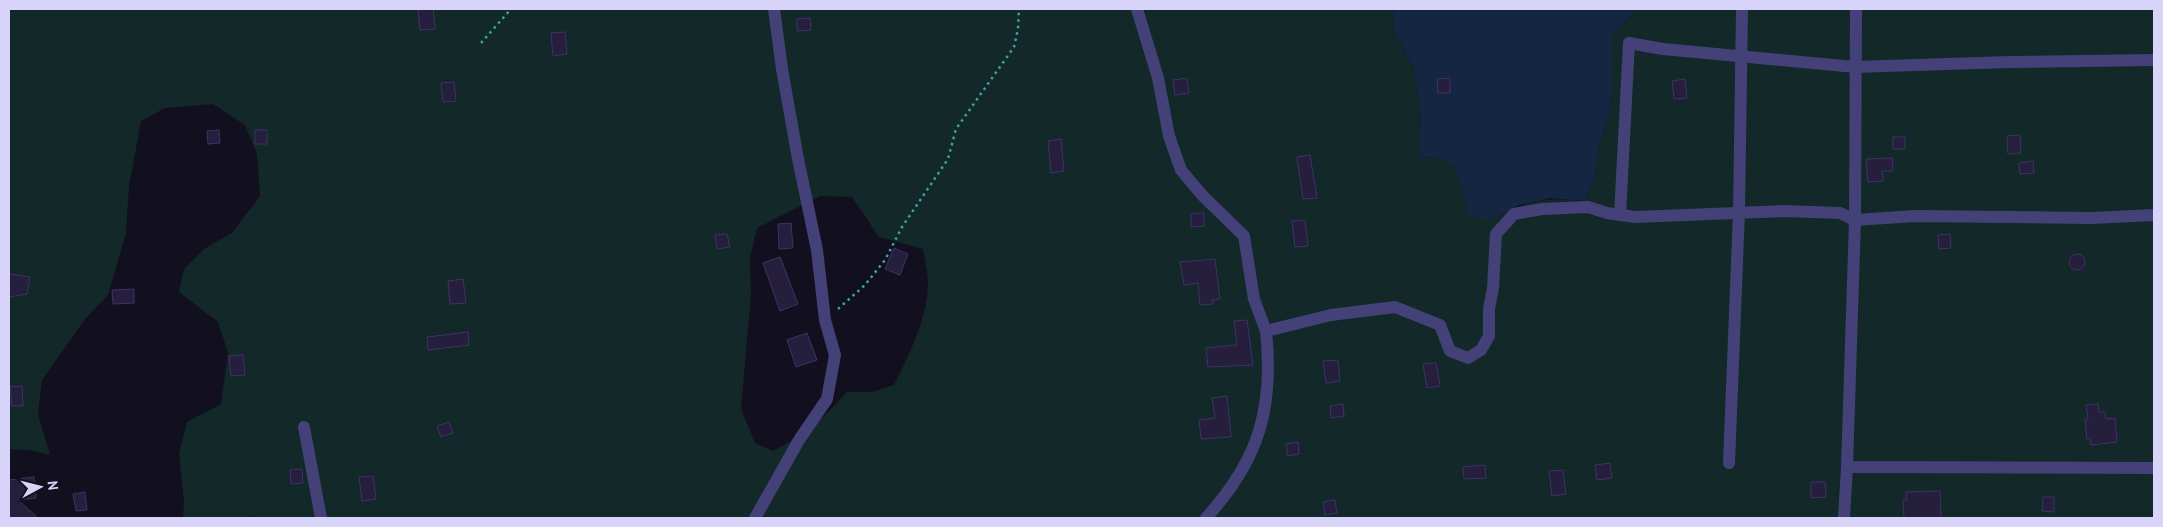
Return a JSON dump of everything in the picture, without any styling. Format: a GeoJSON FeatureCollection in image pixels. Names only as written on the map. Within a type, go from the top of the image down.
{"type":"FeatureCollection","features":[{"type":"Feature","properties":{"kind":"street"},"geometry":{"type":"LineString","coordinates":[[755,518],[799,440],[827,399],[835,355],[825,320],[817,250],[798,159],[774,9]]}},
{"type":"Feature","properties":{"kind":"street"},"geometry":{"type":"LineString","coordinates":[[1137,9],[1158,78],[1169,136],[1181,170],[1202,195],[1244,236],[1254,299],[1266,331],[1268,357],[1264,416],[1260,432],[1245,467],[1206,518]]}},
{"type":"Feature","properties":{"kind":"street"},"geometry":{"type":"LineString","coordinates":[[1729,463],[1739,212],[1742,9]]}},
{"type":"Feature","properties":{"kind":"street"},"geometry":{"type":"LineString","coordinates":[[1844,518],[1855,220],[1854,68],[1856,9]]}},
{"type":"Feature","properties":{"kind":"street"},"geometry":{"type":"LineString","coordinates":[[1620,215],[1629,43],[1663,49],[1854,68],[2009,62],[2154,60]]}},
{"type":"Feature","properties":{"kind":"street"},"geometry":{"type":"LineString","coordinates":[[1266,331],[1331,315],[1395,307],[1440,326],[1450,351],[1468,358],[1481,350],[1489,336],[1489,309],[1493,288],[1496,234],[1514,214],[1542,209],[1588,207],[1620,215],[1635,216],[1739,212],[1840,213],[1855,220],[1916,216],[2091,218],[2154,215]]}},
{"type":"Feature","properties":{"kind":"street"},"geometry":{"type":"LineString","coordinates":[[304,427],[321,518]]}},
{"type":"Feature","properties":{"kind":"street"},"geometry":{"type":"LineString","coordinates":[[1847,467],[2154,468]]}},
{"type":"Feature","properties":{"kind":"path"},"geometry":{"type":"LineString","coordinates":[[481,43],[511,9]]}},
{"type":"Feature","properties":{"kind":"path"},"geometry":{"type":"LineString","coordinates":[[825,320],[865,285],[885,260],[902,227],[948,159],[956,129],[1014,47],[1018,29],[1019,9]]}},
{"type":"Feature","properties":{"kind":"green space"},"geometry":{"type":"Polygon","coordinates":[[[9,9],[1393,9],[1394,32],[1414,69],[1421,117],[1418,157],[1441,158],[1455,167],[1463,191],[1498,217],[1521,206],[1540,201],[1585,201],[1595,177],[1598,150],[1609,115],[1611,96],[1611,36],[1637,9],[2154,9],[2154,518],[253,518],[250,516],[247,518],[183,518],[184,501],[179,453],[187,422],[221,404],[228,353],[218,322],[179,292],[184,269],[204,249],[232,233],[260,196],[257,154],[245,125],[213,104],[165,108],[141,121],[129,186],[126,233],[108,295],[85,319],[42,380],[38,415],[50,455],[29,450],[9,449],[9,9]],[[820,196],[757,228],[750,258],[751,295],[741,409],[755,443],[773,451],[795,439],[813,425],[847,392],[872,392],[894,385],[912,348],[922,321],[928,281],[923,249],[879,237],[852,197],[820,196]]]}},
{"type":"Feature","properties":{"kind":"water"},"geometry":{"type":"Polygon","coordinates":[[[1393,9],[1637,9],[1611,36],[1611,96],[1609,115],[1598,150],[1595,177],[1585,201],[1551,198],[1519,205],[1498,217],[1483,219],[1470,216],[1455,167],[1441,158],[1418,157],[1421,117],[1414,69],[1394,32],[1393,9]]]}},
{"type":"Feature","properties":{"kind":"building"},"geometry":{"type":"Polygon","coordinates":[[[418,9],[433,9],[435,29],[420,30],[418,9]]]}},
{"type":"Feature","properties":{"kind":"building"},"geometry":{"type":"Polygon","coordinates":[[[810,18],[811,30],[797,31],[797,19],[810,18]]]}},
{"type":"Feature","properties":{"kind":"building"},"geometry":{"type":"Polygon","coordinates":[[[565,32],[567,54],[553,56],[551,33],[565,32]]]}},
{"type":"Feature","properties":{"kind":"building"},"geometry":{"type":"Polygon","coordinates":[[[1187,78],[1189,93],[1175,95],[1173,80],[1187,78]]]}},
{"type":"Feature","properties":{"kind":"building"},"geometry":{"type":"Polygon","coordinates":[[[1450,78],[1450,93],[1438,93],[1437,79],[1450,78]]]}},
{"type":"Feature","properties":{"kind":"building"},"geometry":{"type":"Polygon","coordinates":[[[1685,79],[1687,98],[1674,99],[1672,81],[1685,79]]]}},
{"type":"Feature","properties":{"kind":"building"},"geometry":{"type":"Polygon","coordinates":[[[454,82],[456,101],[443,102],[441,83],[454,82]]]}},
{"type":"Feature","properties":{"kind":"building"},"geometry":{"type":"Polygon","coordinates":[[[219,130],[220,143],[208,144],[207,131],[219,130]]]}},
{"type":"Feature","properties":{"kind":"building"},"geometry":{"type":"Polygon","coordinates":[[[255,130],[267,130],[267,144],[255,144],[255,130]]]}},
{"type":"Feature","properties":{"kind":"building"},"geometry":{"type":"Polygon","coordinates":[[[2020,135],[2021,153],[2008,154],[2007,136],[2020,135]]]}},
{"type":"Feature","properties":{"kind":"building"},"geometry":{"type":"Polygon","coordinates":[[[1893,137],[1905,137],[1905,149],[1893,149],[1893,137]]]}},
{"type":"Feature","properties":{"kind":"building"},"geometry":{"type":"Polygon","coordinates":[[[1061,139],[1064,171],[1051,173],[1048,141],[1061,139]]]}},
{"type":"Feature","properties":{"kind":"building"},"geometry":{"type":"Polygon","coordinates":[[[1310,155],[1317,198],[1303,199],[1297,157],[1310,155]]]}},
{"type":"Feature","properties":{"kind":"building"},"geometry":{"type":"Polygon","coordinates":[[[1892,158],[1893,171],[1882,171],[1883,181],[1868,182],[1866,159],[1892,158]]]}},
{"type":"Feature","properties":{"kind":"building"},"geometry":{"type":"Polygon","coordinates":[[[2033,161],[2034,173],[2020,174],[2019,163],[2033,161]]]}},
{"type":"Feature","properties":{"kind":"building"},"geometry":{"type":"Polygon","coordinates":[[[1204,213],[1204,226],[1191,227],[1191,214],[1204,213]]]}},
{"type":"Feature","properties":{"kind":"building"},"geometry":{"type":"Polygon","coordinates":[[[1305,220],[1308,246],[1295,247],[1292,221],[1305,220]]]}},
{"type":"Feature","properties":{"kind":"building"},"geometry":{"type":"Polygon","coordinates":[[[791,223],[793,248],[779,249],[778,224],[791,223]]]}},
{"type":"Feature","properties":{"kind":"building"},"geometry":{"type":"Polygon","coordinates":[[[727,234],[730,247],[717,249],[715,235],[727,234]]]}},
{"type":"Feature","properties":{"kind":"building"},"geometry":{"type":"Polygon","coordinates":[[[1950,234],[1951,248],[1939,249],[1938,235],[1950,234]]]}},
{"type":"Feature","properties":{"kind":"building"},"geometry":{"type":"Polygon","coordinates":[[[894,248],[908,254],[900,275],[885,269],[894,248]]]}},
{"type":"Feature","properties":{"kind":"building"},"geometry":{"type":"Polygon","coordinates":[[[2077,254],[2085,262],[2077,270],[2069,262],[2077,254]]]}},
{"type":"Feature","properties":{"kind":"building"},"geometry":{"type":"Polygon","coordinates":[[[780,257],[798,304],[780,311],[763,263],[780,257]]]}},
{"type":"Feature","properties":{"kind":"building"},"geometry":{"type":"Polygon","coordinates":[[[1215,259],[1220,299],[1212,300],[1213,304],[1200,305],[1198,283],[1184,285],[1180,262],[1215,259]]]}},
{"type":"Feature","properties":{"kind":"building"},"geometry":{"type":"Polygon","coordinates":[[[9,274],[30,277],[27,294],[9,297],[9,274]]]}},
{"type":"Feature","properties":{"kind":"building"},"geometry":{"type":"Polygon","coordinates":[[[463,279],[466,303],[450,304],[448,281],[463,279]]]}},
{"type":"Feature","properties":{"kind":"building"},"geometry":{"type":"Polygon","coordinates":[[[134,289],[134,303],[113,304],[112,290],[134,289]]]}},
{"type":"Feature","properties":{"kind":"building"},"geometry":{"type":"Polygon","coordinates":[[[1247,320],[1253,365],[1208,367],[1206,348],[1237,345],[1234,321],[1247,320]]]}},
{"type":"Feature","properties":{"kind":"building"},"geometry":{"type":"Polygon","coordinates":[[[468,332],[469,345],[428,350],[427,337],[468,332]]]}},
{"type":"Feature","properties":{"kind":"building"},"geometry":{"type":"Polygon","coordinates":[[[807,333],[817,360],[796,367],[787,340],[807,333]]]}},
{"type":"Feature","properties":{"kind":"building"},"geometry":{"type":"Polygon","coordinates":[[[243,355],[245,375],[231,376],[229,356],[243,355]]]}},
{"type":"Feature","properties":{"kind":"building"},"geometry":{"type":"Polygon","coordinates":[[[1338,360],[1340,381],[1326,383],[1323,361],[1338,360]]]}},
{"type":"Feature","properties":{"kind":"building"},"geometry":{"type":"Polygon","coordinates":[[[1436,363],[1440,386],[1427,388],[1423,364],[1436,363]]]}},
{"type":"Feature","properties":{"kind":"building"},"geometry":{"type":"Polygon","coordinates":[[[22,386],[23,406],[12,406],[10,387],[22,386]]]}},
{"type":"Feature","properties":{"kind":"building"},"geometry":{"type":"Polygon","coordinates":[[[1227,396],[1231,437],[1201,439],[1199,420],[1215,418],[1212,398],[1227,396]]]}},
{"type":"Feature","properties":{"kind":"building"},"geometry":{"type":"Polygon","coordinates":[[[1343,404],[1344,416],[1331,418],[1330,406],[1343,404]]]}},
{"type":"Feature","properties":{"kind":"building"},"geometry":{"type":"Polygon","coordinates":[[[2098,404],[2099,412],[2105,412],[2106,419],[2115,418],[2117,442],[2091,445],[2090,438],[2087,439],[2085,419],[2088,419],[2086,405],[2098,404]]]}},
{"type":"Feature","properties":{"kind":"building"},"geometry":{"type":"Polygon","coordinates":[[[449,422],[453,433],[441,437],[437,426],[449,422]]]}},
{"type":"Feature","properties":{"kind":"building"},"geometry":{"type":"Polygon","coordinates":[[[1298,442],[1299,454],[1288,456],[1286,444],[1298,442]]]}},
{"type":"Feature","properties":{"kind":"building"},"geometry":{"type":"Polygon","coordinates":[[[1610,463],[1612,478],[1597,480],[1595,465],[1610,463]]]}},
{"type":"Feature","properties":{"kind":"building"},"geometry":{"type":"Polygon","coordinates":[[[1485,465],[1486,478],[1464,479],[1463,467],[1485,465]]]}},
{"type":"Feature","properties":{"kind":"building"},"geometry":{"type":"Polygon","coordinates":[[[302,469],[303,483],[291,484],[290,470],[302,469]]]}},
{"type":"Feature","properties":{"kind":"building"},"geometry":{"type":"Polygon","coordinates":[[[1563,470],[1566,494],[1552,496],[1549,471],[1563,470]]]}},
{"type":"Feature","properties":{"kind":"building"},"geometry":{"type":"Polygon","coordinates":[[[373,476],[376,499],[362,501],[359,477],[373,476]]]}},
{"type":"Feature","properties":{"kind":"building"},"geometry":{"type":"Polygon","coordinates":[[[34,477],[36,498],[18,500],[38,518],[9,518],[9,480],[34,477]]]}},
{"type":"Feature","properties":{"kind":"building"},"geometry":{"type":"Polygon","coordinates":[[[1811,482],[1825,482],[1826,497],[1811,498],[1811,482]]]}},
{"type":"Feature","properties":{"kind":"building"},"geometry":{"type":"Polygon","coordinates":[[[1940,491],[1941,518],[1904,518],[1903,500],[1906,500],[1906,492],[1940,491]]]}},
{"type":"Feature","properties":{"kind":"building"},"geometry":{"type":"Polygon","coordinates":[[[85,492],[87,510],[76,511],[73,494],[85,492]]]}},
{"type":"Feature","properties":{"kind":"building"},"geometry":{"type":"Polygon","coordinates":[[[2043,497],[2054,497],[2054,512],[2042,511],[2043,497]]]}},
{"type":"Feature","properties":{"kind":"building"},"geometry":{"type":"Polygon","coordinates":[[[1335,500],[1337,513],[1325,515],[1323,502],[1335,500]]]}}]}
